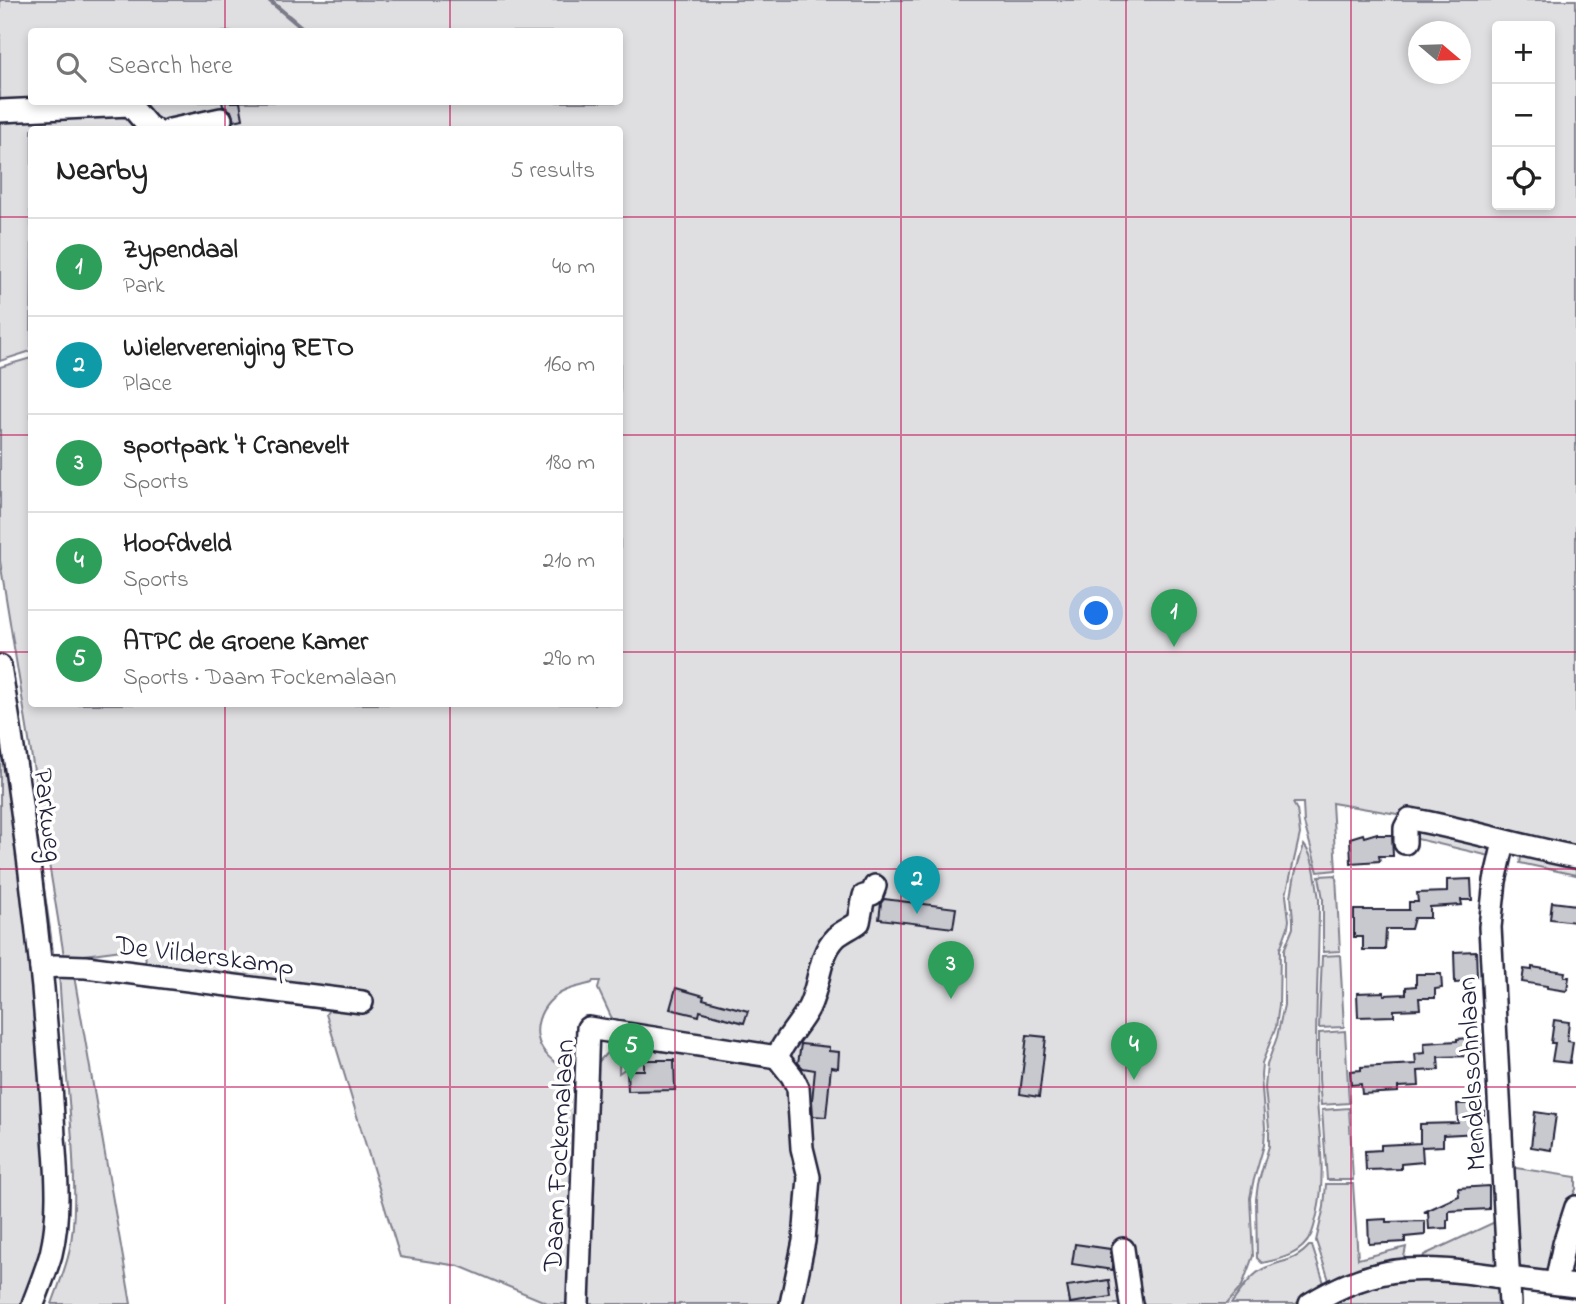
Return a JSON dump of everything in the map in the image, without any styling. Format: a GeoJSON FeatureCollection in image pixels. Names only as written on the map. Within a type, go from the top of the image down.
{"type":"FeatureCollection","features":[{"type":"Feature","properties":{"kind":"street"},"geometry":{"type":"LineString","coordinates":[[0,111],[130,105],[153,126]]}},
{"type":"Feature","properties":{"kind":"street"},"geometry":{"type":"LineString","coordinates":[[178,126],[221,120]]}},
{"type":"Feature","properties":{"kind":"street","name":"Parkweg"},"geometry":{"type":"LineString","coordinates":[[0,666],[22,806],[50,1068],[55,1220],[51,1253],[33,1304]]}},
{"type":"Feature","properties":{"kind":"street"},"geometry":{"type":"LineString","coordinates":[[1405,843],[1405,828],[1410,819],[1576,857]]}},
{"type":"Feature","properties":{"kind":"street","name":"Mendelssohnlaan"},"geometry":{"type":"LineString","coordinates":[[1504,842],[1495,881],[1490,927],[1510,1304]]}},
{"type":"Feature","properties":{"kind":"street"},"geometry":{"type":"LineString","coordinates":[[791,1304],[804,1241],[809,1177],[802,1148],[798,1088],[777,1057],[782,1045],[801,1022],[811,1004],[829,946],[837,936],[859,922],[864,896],[872,894],[875,887]]}},
{"type":"Feature","properties":{"kind":"street","name":"De Vilderskamp"},"geometry":{"type":"LineString","coordinates":[[41,968],[86,967],[362,1002]]}},
{"type":"Feature","properties":{"kind":"street","name":"Daam Fockemalaan"},"geometry":{"type":"LineString","coordinates":[[578,1304],[588,1028],[777,1057]]}},
{"type":"Feature","properties":{"kind":"street"},"geometry":{"type":"LineString","coordinates":[[1310,1304],[1352,1282],[1407,1269],[1431,1269],[1566,1284],[1564,1244],[1576,1207]]}},
{"type":"Feature","properties":{"kind":"street"},"geometry":{"type":"LineString","coordinates":[[1123,1249],[1131,1304]]}},
{"type":"Feature","properties":{"kind":"shaded area"},"geometry":{"type":"Polygon","coordinates":[[[0,0],[1576,0],[1576,850],[1332,803],[1336,870],[1318,872],[1304,823],[1303,803],[1293,803],[1297,810],[1300,834],[1286,895],[1289,920],[1280,949],[1276,1027],[1262,1063],[1265,1128],[1264,1145],[1250,1198],[1253,1256],[1242,1286],[1227,1304],[582,1304],[594,1067],[620,1038],[619,1073],[637,1060],[645,1033],[614,1023],[598,989],[600,981],[593,981],[556,996],[543,1010],[537,1028],[541,1047],[547,1055],[577,1079],[572,1304],[550,1304],[459,1266],[400,1257],[326,1014],[335,1002],[146,968],[145,947],[64,956],[0,561],[0,367],[28,359],[28,707],[623,707],[623,126],[28,126],[28,352],[0,361],[0,0]]]}},
{"type":"Feature","properties":{"kind":"shaded area"},"geometry":{"type":"Polygon","coordinates":[[[0,698],[16,807],[49,1151],[47,1234],[25,1304],[0,1304],[0,698]]]}},
{"type":"Feature","properties":{"kind":"shaded area"},"geometry":{"type":"Polygon","coordinates":[[[1413,829],[1492,842],[1494,857],[1413,838],[1413,829]]]}},
{"type":"Feature","properties":{"kind":"shaded area"},"geometry":{"type":"Polygon","coordinates":[[[37,841],[53,952],[52,961],[49,961],[32,842],[37,841]]]}},
{"type":"Feature","properties":{"kind":"shaded area"},"geometry":{"type":"Polygon","coordinates":[[[1304,845],[1313,863],[1319,899],[1316,1094],[1322,1163],[1320,1197],[1314,1228],[1302,1247],[1291,1255],[1262,1263],[1257,1258],[1256,1199],[1269,1146],[1265,1088],[1267,1065],[1284,1005],[1284,950],[1293,928],[1291,896],[1304,845]]]}},
{"type":"Feature","properties":{"kind":"shaded area"},"geometry":{"type":"Polygon","coordinates":[[[1522,852],[1576,864],[1576,875],[1520,863],[1522,852]]]}},
{"type":"Feature","properties":{"kind":"shaded area"},"geometry":{"type":"Polygon","coordinates":[[[1336,875],[1340,951],[1323,952],[1323,899],[1319,876],[1336,875]]]}},
{"type":"Feature","properties":{"kind":"shaded area"},"geometry":{"type":"Polygon","coordinates":[[[1340,955],[1344,1027],[1319,1028],[1322,956],[1340,955]]]}},
{"type":"Feature","properties":{"kind":"shaded area"},"geometry":{"type":"Polygon","coordinates":[[[73,970],[131,1304],[52,1304],[67,1259],[73,1225],[72,1139],[59,972],[73,970]]]}},
{"type":"Feature","properties":{"kind":"shaded area"},"geometry":{"type":"Polygon","coordinates":[[[1345,1031],[1349,1103],[1321,1105],[1319,1033],[1345,1031]]]}},
{"type":"Feature","properties":{"kind":"shaded area"},"geometry":{"type":"Polygon","coordinates":[[[1349,1108],[1353,1180],[1327,1180],[1322,1110],[1349,1108]]]}},
{"type":"Feature","properties":{"kind":"shaded area"},"geometry":{"type":"Polygon","coordinates":[[[1509,1167],[1576,1177],[1576,1189],[1548,1271],[1517,1269],[1509,1167]]]}},
{"type":"Feature","properties":{"kind":"shaded area"},"geometry":{"type":"Polygon","coordinates":[[[1326,1184],[1353,1184],[1358,1259],[1406,1247],[1402,1260],[1330,1283],[1316,1241],[1326,1184]]]}},
{"type":"Feature","properties":{"kind":"shaded area"},"geometry":{"type":"Polygon","coordinates":[[[1499,1220],[1499,1262],[1496,1266],[1423,1259],[1424,1255],[1499,1220]]]}},
{"type":"Feature","properties":{"kind":"shaded area"},"geometry":{"type":"Polygon","coordinates":[[[1312,1246],[1325,1286],[1295,1304],[1231,1304],[1255,1274],[1293,1258],[1312,1246]]]}},
{"type":"Feature","properties":{"kind":"shaded area"},"geometry":{"type":"Polygon","coordinates":[[[1431,1276],[1500,1287],[1504,1304],[1326,1304],[1383,1280],[1431,1276]]]}},
{"type":"Feature","properties":{"kind":"building"},"geometry":{"type":"Polygon","coordinates":[[[241,105],[243,119],[234,121],[231,111],[223,106],[241,105]]]}},
{"type":"Feature","properties":{"kind":"building"},"geometry":{"type":"Polygon","coordinates":[[[1377,833],[1392,835],[1393,856],[1379,856],[1380,861],[1351,863],[1350,838],[1377,833]]]}},
{"type":"Feature","properties":{"kind":"building"},"geometry":{"type":"Polygon","coordinates":[[[1471,879],[1472,900],[1461,900],[1462,905],[1430,907],[1430,918],[1414,918],[1411,929],[1386,929],[1385,950],[1363,950],[1363,937],[1354,937],[1354,910],[1409,910],[1409,902],[1418,902],[1417,893],[1447,892],[1447,880],[1471,879]]]}},
{"type":"Feature","properties":{"kind":"building"},"geometry":{"type":"Polygon","coordinates":[[[884,899],[956,908],[953,928],[879,919],[884,899]]]}},
{"type":"Feature","properties":{"kind":"building"},"geometry":{"type":"Polygon","coordinates":[[[1552,902],[1576,905],[1575,922],[1550,919],[1552,902]]]}},
{"type":"Feature","properties":{"kind":"building"},"geometry":{"type":"Polygon","coordinates":[[[1476,951],[1477,976],[1471,976],[1471,982],[1455,983],[1454,952],[1476,951]]]}},
{"type":"Feature","properties":{"kind":"building"},"geometry":{"type":"Polygon","coordinates":[[[1532,967],[1565,972],[1564,977],[1569,977],[1567,991],[1522,982],[1524,969],[1532,970],[1532,967]]]}},
{"type":"Feature","properties":{"kind":"building"},"geometry":{"type":"Polygon","coordinates":[[[1416,974],[1441,974],[1442,988],[1435,989],[1435,998],[1419,998],[1420,1009],[1394,1010],[1394,1016],[1358,1017],[1357,993],[1406,994],[1406,987],[1416,986],[1416,974]]]}},
{"type":"Feature","properties":{"kind":"building"},"geometry":{"type":"Polygon","coordinates":[[[676,988],[704,996],[703,999],[748,1011],[744,1023],[700,1011],[699,1016],[670,1009],[676,988]]]}},
{"type":"Feature","properties":{"kind":"building"},"geometry":{"type":"Polygon","coordinates":[[[1554,1020],[1569,1022],[1567,1041],[1573,1042],[1570,1063],[1552,1061],[1555,1043],[1551,1043],[1554,1020]]]}},
{"type":"Feature","properties":{"kind":"building"},"geometry":{"type":"Polygon","coordinates":[[[1027,1035],[1046,1037],[1039,1097],[1020,1094],[1027,1035]]]}},
{"type":"Feature","properties":{"kind":"building"},"geometry":{"type":"Polygon","coordinates":[[[1481,1037],[1481,1052],[1472,1053],[1472,1056],[1438,1057],[1439,1070],[1418,1071],[1419,1086],[1398,1087],[1398,1092],[1362,1094],[1361,1084],[1351,1085],[1350,1071],[1361,1070],[1361,1067],[1416,1064],[1415,1054],[1425,1053],[1424,1043],[1481,1037]]]}},
{"type":"Feature","properties":{"kind":"building"},"geometry":{"type":"Polygon","coordinates":[[[801,1044],[829,1047],[829,1051],[839,1052],[838,1068],[831,1067],[826,1117],[813,1116],[815,1070],[803,1068],[798,1063],[801,1044]]]}},
{"type":"Feature","properties":{"kind":"building"},"geometry":{"type":"Polygon","coordinates":[[[644,1060],[674,1060],[675,1090],[628,1091],[627,1070],[644,1070],[644,1060]]]}},
{"type":"Feature","properties":{"kind":"building"},"geometry":{"type":"Polygon","coordinates":[[[1484,1103],[1484,1115],[1478,1116],[1479,1133],[1443,1135],[1443,1146],[1422,1147],[1423,1162],[1401,1164],[1401,1169],[1366,1170],[1365,1151],[1381,1150],[1381,1145],[1420,1143],[1420,1124],[1458,1123],[1457,1104],[1484,1103]]]}},
{"type":"Feature","properties":{"kind":"building"},"geometry":{"type":"Polygon","coordinates":[[[1535,1112],[1556,1115],[1551,1150],[1531,1147],[1535,1112]]]}},
{"type":"Feature","properties":{"kind":"building"},"geometry":{"type":"Polygon","coordinates":[[[1489,1186],[1489,1209],[1449,1211],[1447,1228],[1429,1229],[1428,1212],[1424,1212],[1459,1196],[1458,1188],[1489,1186]]]}},
{"type":"Feature","properties":{"kind":"building"},"geometry":{"type":"Polygon","coordinates":[[[1386,1219],[1386,1222],[1425,1221],[1425,1235],[1405,1237],[1405,1242],[1369,1244],[1368,1220],[1386,1219]]]}},
{"type":"Feature","properties":{"kind":"building"},"geometry":{"type":"Polygon","coordinates":[[[1075,1244],[1110,1249],[1113,1270],[1072,1264],[1075,1244]]]}},
{"type":"Feature","properties":{"kind":"building"},"geometry":{"type":"Polygon","coordinates":[[[1109,1280],[1111,1297],[1070,1303],[1067,1286],[1109,1280]]]}},
{"type":"Feature","properties":{"kind":"waterway"},"geometry":{"type":"LineString","coordinates":[[269,0],[301,27]]}},
{"type":"Feature","properties":{"kind":"place","name":"Zypendaal"},"geometry":{"type":"Point","coordinates":[1174,647]}},
{"type":"Feature","properties":{"kind":"place","name":"Wielervereniging RETO"},"geometry":{"type":"Point","coordinates":[917,914]}},
{"type":"Feature","properties":{"kind":"place","name":"sportpark 't Cranevelt"},"geometry":{"type":"Point","coordinates":[951,999]}},
{"type":"Feature","properties":{"kind":"place","name":"Hoofdveld"},"geometry":{"type":"Point","coordinates":[1134,1080]}},
{"type":"Feature","properties":{"kind":"place","name":"ATPC de Groene Kamer"},"geometry":{"type":"Point","coordinates":[631,1081]}}]}
